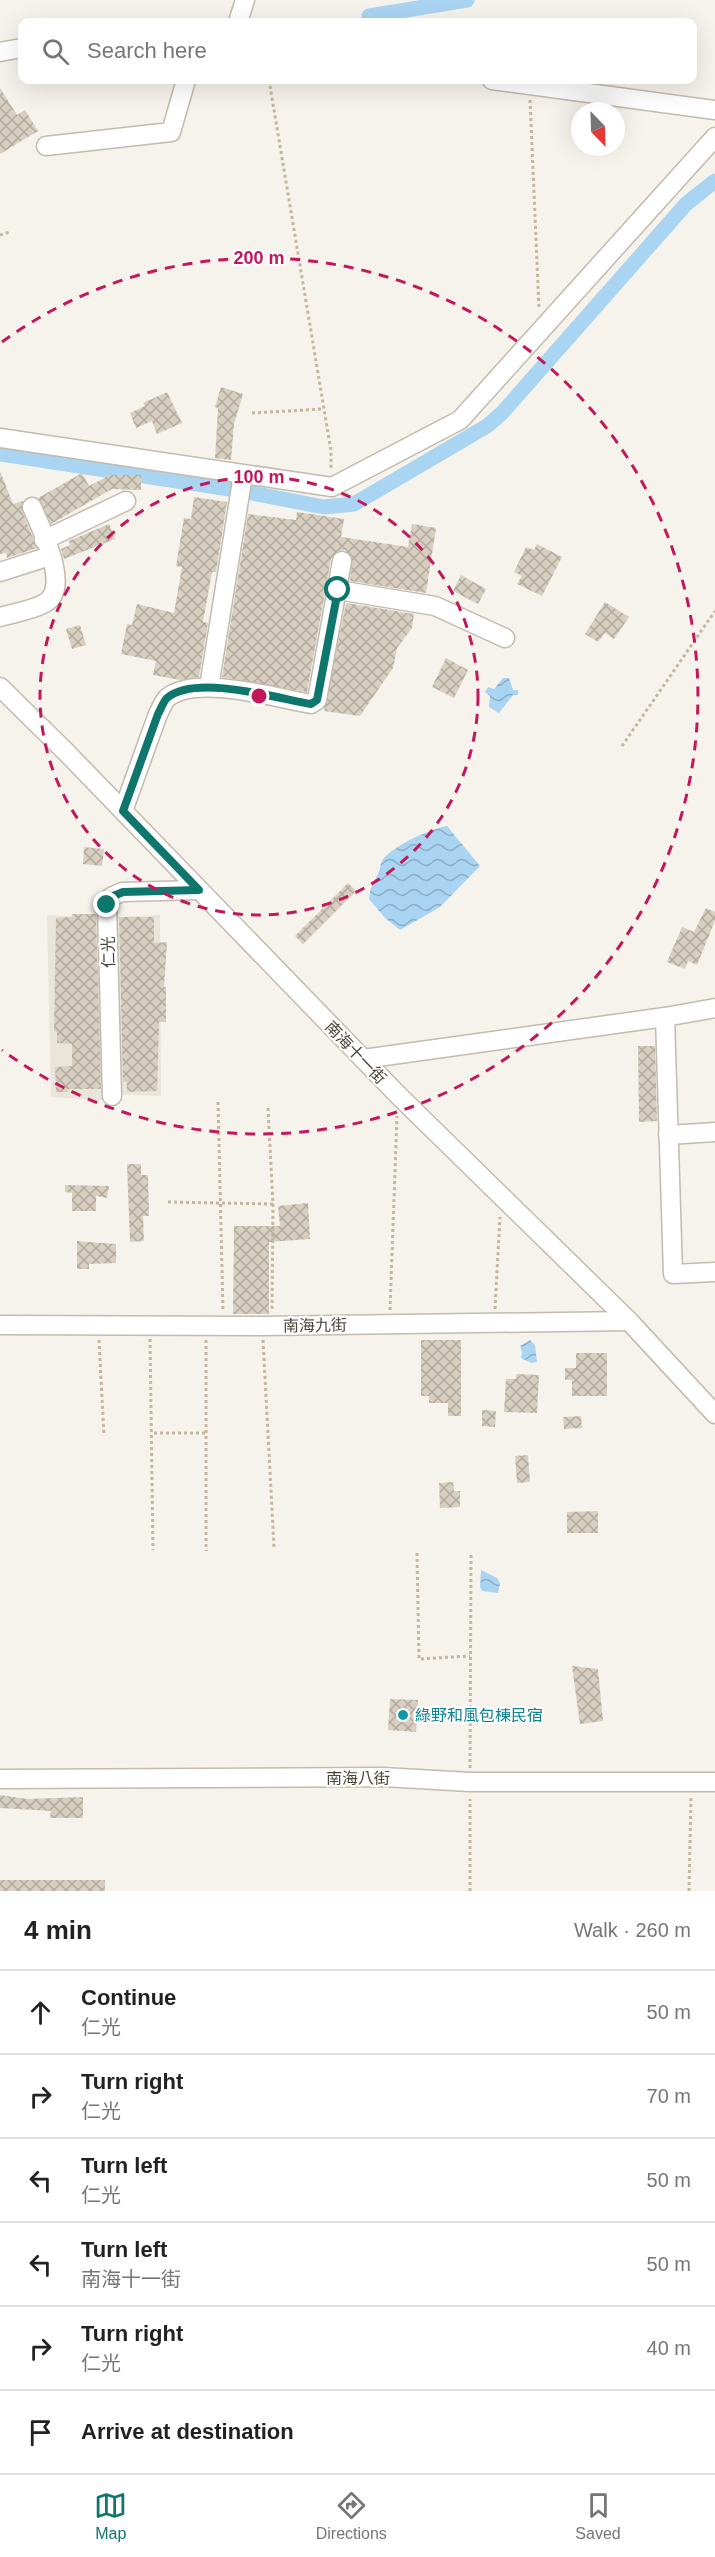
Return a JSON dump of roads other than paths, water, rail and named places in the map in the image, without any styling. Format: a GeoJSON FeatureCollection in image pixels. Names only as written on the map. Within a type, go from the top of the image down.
{"type":"FeatureCollection","features":[{"type":"Feature","properties":{"kind":"street"},"geometry":{"type":"LineString","coordinates":[[239,18],[245,0]]}},
{"type":"Feature","properties":{"kind":"street"},"geometry":{"type":"LineString","coordinates":[[0,52],[18,49]]}},
{"type":"Feature","properties":{"kind":"street"},"geometry":{"type":"LineString","coordinates":[[46,146],[171,132],[185,84]]}},
{"type":"Feature","properties":{"kind":"street"},"geometry":{"type":"LineString","coordinates":[[522,84],[715,110]]}},
{"type":"Feature","properties":{"kind":"street"},"geometry":{"type":"LineString","coordinates":[[0,438],[332,487],[460,420],[715,137]]}},
{"type":"Feature","properties":{"kind":"street"},"geometry":{"type":"LineString","coordinates":[[209,687],[243,475]]}},
{"type":"Feature","properties":{"kind":"street"},"geometry":{"type":"LineString","coordinates":[[0,572],[47,548],[126,501]]}},
{"type":"Feature","properties":{"kind":"street"},"geometry":{"type":"LineString","coordinates":[[0,617],[49,601],[57,576],[32,507]]}},
{"type":"Feature","properties":{"kind":"street"},"geometry":{"type":"LineString","coordinates":[[123,811],[158,714],[166,699],[179,691],[209,687],[311,704],[317,700],[342,561]]}},
{"type":"Feature","properties":{"kind":"street"},"geometry":{"type":"LineString","coordinates":[[338,590],[435,606],[505,638]]}},
{"type":"Feature","properties":{"kind":"street","name":"南海十一街"},"geometry":{"type":"LineString","coordinates":[[0,687],[398,1095],[629,1321],[715,1414]]}},
{"type":"Feature","properties":{"kind":"street","name":"仁光"},"geometry":{"type":"LineString","coordinates":[[112,1096],[107,905],[111,897],[123,892],[199,890]]}},
{"type":"Feature","properties":{"kind":"street"},"geometry":{"type":"LineString","coordinates":[[363,1059],[715,1008]]}},
{"type":"Feature","properties":{"kind":"street"},"geometry":{"type":"LineString","coordinates":[[665,1017],[673,1274],[715,1272]]}},
{"type":"Feature","properties":{"kind":"street"},"geometry":{"type":"LineString","coordinates":[[668,1135],[715,1132]]}},
{"type":"Feature","properties":{"kind":"street","name":"南海九街"},"geometry":{"type":"LineString","coordinates":[[0,1325],[267,1326],[629,1321]]}},
{"type":"Feature","properties":{"kind":"street","name":"南海八街"},"geometry":{"type":"LineString","coordinates":[[0,1779],[382,1777],[470,1782],[715,1782]]}},
{"type":"Feature","properties":{"kind":"water"},"geometry":{"type":"Polygon","coordinates":[[[503,678],[509,678],[513,690],[518,690],[518,695],[513,695],[499,713],[489,707],[490,696],[485,692],[488,687],[494,689],[503,678]]]}},
{"type":"Feature","properties":{"kind":"water"},"geometry":{"type":"Polygon","coordinates":[[[447,826],[480,866],[440,907],[400,930],[385,918],[369,899],[382,861],[393,850],[412,839],[447,826]]]}},
{"type":"Feature","properties":{"kind":"water"},"geometry":{"type":"Polygon","coordinates":[[[530,1340],[535,1345],[537,1362],[531,1363],[521,1358],[520,1346],[530,1340]]]}},
{"type":"Feature","properties":{"kind":"water"},"geometry":{"type":"Polygon","coordinates":[[[481,1570],[497,1578],[500,1583],[498,1593],[482,1591],[480,1587],[481,1570]]]}},
{"type":"Feature","properties":{"kind":"waterway"},"geometry":{"type":"LineString","coordinates":[[369,16],[467,0]]}},
{"type":"Feature","properties":{"kind":"waterway"},"geometry":{"type":"LineString","coordinates":[[247,492],[324,507],[354,504],[487,426],[502,413],[686,204],[715,181]]}},
{"type":"Feature","properties":{"kind":"waterway"},"geometry":{"type":"LineString","coordinates":[[0,454],[236,490]]}},
{"type":"Feature","properties":{"kind":"place","name":"綠野和風包棟民宿"},"geometry":{"type":"Point","coordinates":[403,1715]}}]}
